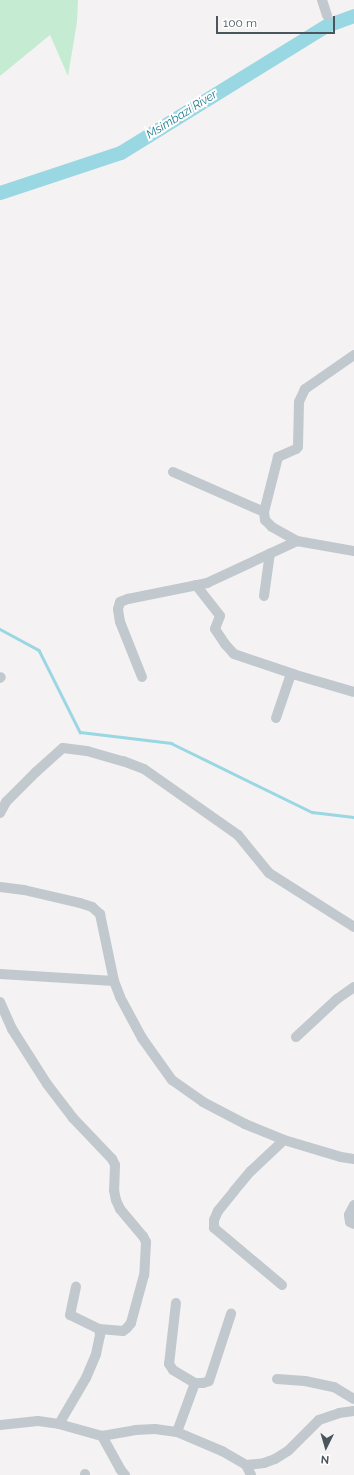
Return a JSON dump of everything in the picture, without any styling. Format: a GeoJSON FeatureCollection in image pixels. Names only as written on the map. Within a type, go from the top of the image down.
{"type":"FeatureCollection","features":[{"type":"Feature","properties":{"kind":"street"},"geometry":{"type":"LineString","coordinates":[[322,0],[327,15]]}},
{"type":"Feature","properties":{"kind":"street"},"geometry":{"type":"LineString","coordinates":[[354,355],[305,389],[299,402],[298,447],[296,450],[278,457],[264,512],[265,520],[272,527],[297,541],[354,551]]}},
{"type":"Feature","properties":{"kind":"street"},"geometry":{"type":"LineString","coordinates":[[173,472],[264,512]]}},
{"type":"Feature","properties":{"kind":"street"},"geometry":{"type":"LineString","coordinates":[[142,677],[120,622],[118,609],[120,602],[218,579],[297,541]]}},
{"type":"Feature","properties":{"kind":"street"},"geometry":{"type":"LineString","coordinates":[[264,596],[270,553]]}},
{"type":"Feature","properties":{"kind":"street"},"geometry":{"type":"LineString","coordinates":[[196,585],[220,616],[215,629],[234,654],[292,674],[354,692]]}},
{"type":"Feature","properties":{"kind":"street"},"geometry":{"type":"LineString","coordinates":[[276,718],[292,674]]}},
{"type":"Feature","properties":{"kind":"street"},"geometry":{"type":"LineString","coordinates":[[0,813],[6,802],[63,748],[87,751],[123,762],[144,769],[232,830],[238,835],[269,873],[354,927]]}},
{"type":"Feature","properties":{"kind":"street"},"geometry":{"type":"LineString","coordinates":[[0,887],[24,890],[80,903],[92,907],[100,914],[114,981],[127,1012],[142,1038],[172,1080],[202,1102],[245,1124],[284,1140],[341,1157],[354,1159]]}},
{"type":"Feature","properties":{"kind":"street"},"geometry":{"type":"LineString","coordinates":[[0,974],[114,981]]}},
{"type":"Feature","properties":{"kind":"street"},"geometry":{"type":"LineString","coordinates":[[296,1037],[337,999],[354,986]]}},
{"type":"Feature","properties":{"kind":"street"},"geometry":{"type":"LineString","coordinates":[[0,1002],[12,1029],[47,1084],[73,1118],[112,1159],[115,1165],[114,1190],[116,1200],[120,1209],[143,1236],[146,1242],[144,1275],[131,1322],[123,1331],[99,1329],[70,1315],[76,1286]]}},
{"type":"Feature","properties":{"kind":"street"},"geometry":{"type":"LineString","coordinates":[[282,1285],[214,1228],[214,1220],[218,1211],[234,1191],[284,1140]]}},
{"type":"Feature","properties":{"kind":"street"},"geometry":{"type":"LineString","coordinates":[[354,1205],[349,1215],[350,1222],[354,1224]]}},
{"type":"Feature","properties":{"kind":"street"},"geometry":{"type":"LineString","coordinates":[[176,1303],[169,1364],[173,1370],[195,1383],[209,1381],[232,1314]]}},
{"type":"Feature","properties":{"kind":"street"},"geometry":{"type":"LineString","coordinates":[[59,1424],[86,1378],[96,1354],[100,1335],[99,1329]]}},
{"type":"Feature","properties":{"kind":"street"},"geometry":{"type":"LineString","coordinates":[[277,1379],[334,1386],[354,1399]]}},
{"type":"Feature","properties":{"kind":"street"},"geometry":{"type":"LineString","coordinates":[[177,1432],[195,1383]]}},
{"type":"Feature","properties":{"kind":"street"},"geometry":{"type":"LineString","coordinates":[[246,1465],[264,1463],[275,1459],[288,1451],[320,1420],[339,1413],[354,1411]]}},
{"type":"Feature","properties":{"kind":"street"},"geometry":{"type":"LineString","coordinates":[[0,1425],[38,1421],[59,1424],[102,1436],[135,1430],[155,1429],[177,1432],[222,1451],[246,1465],[251,1475]]}},
{"type":"Feature","properties":{"kind":"street"},"geometry":{"type":"LineString","coordinates":[[102,1436],[123,1474]]}},
{"type":"Feature","properties":{"kind":"green space"},"geometry":{"type":"Polygon","coordinates":[[[0,0],[78,0],[77,22],[68,76],[50,35],[0,76],[0,0]]]}},
{"type":"Feature","properties":{"kind":"waterway","name":"Msimbazi River"},"geometry":{"type":"LineString","coordinates":[[0,193],[121,153],[327,26],[354,16]]}},
{"type":"Feature","properties":{"kind":"waterway"},"geometry":{"type":"LineString","coordinates":[[0,629],[39,650],[80,732],[171,743],[312,812],[354,817]]}}]}
